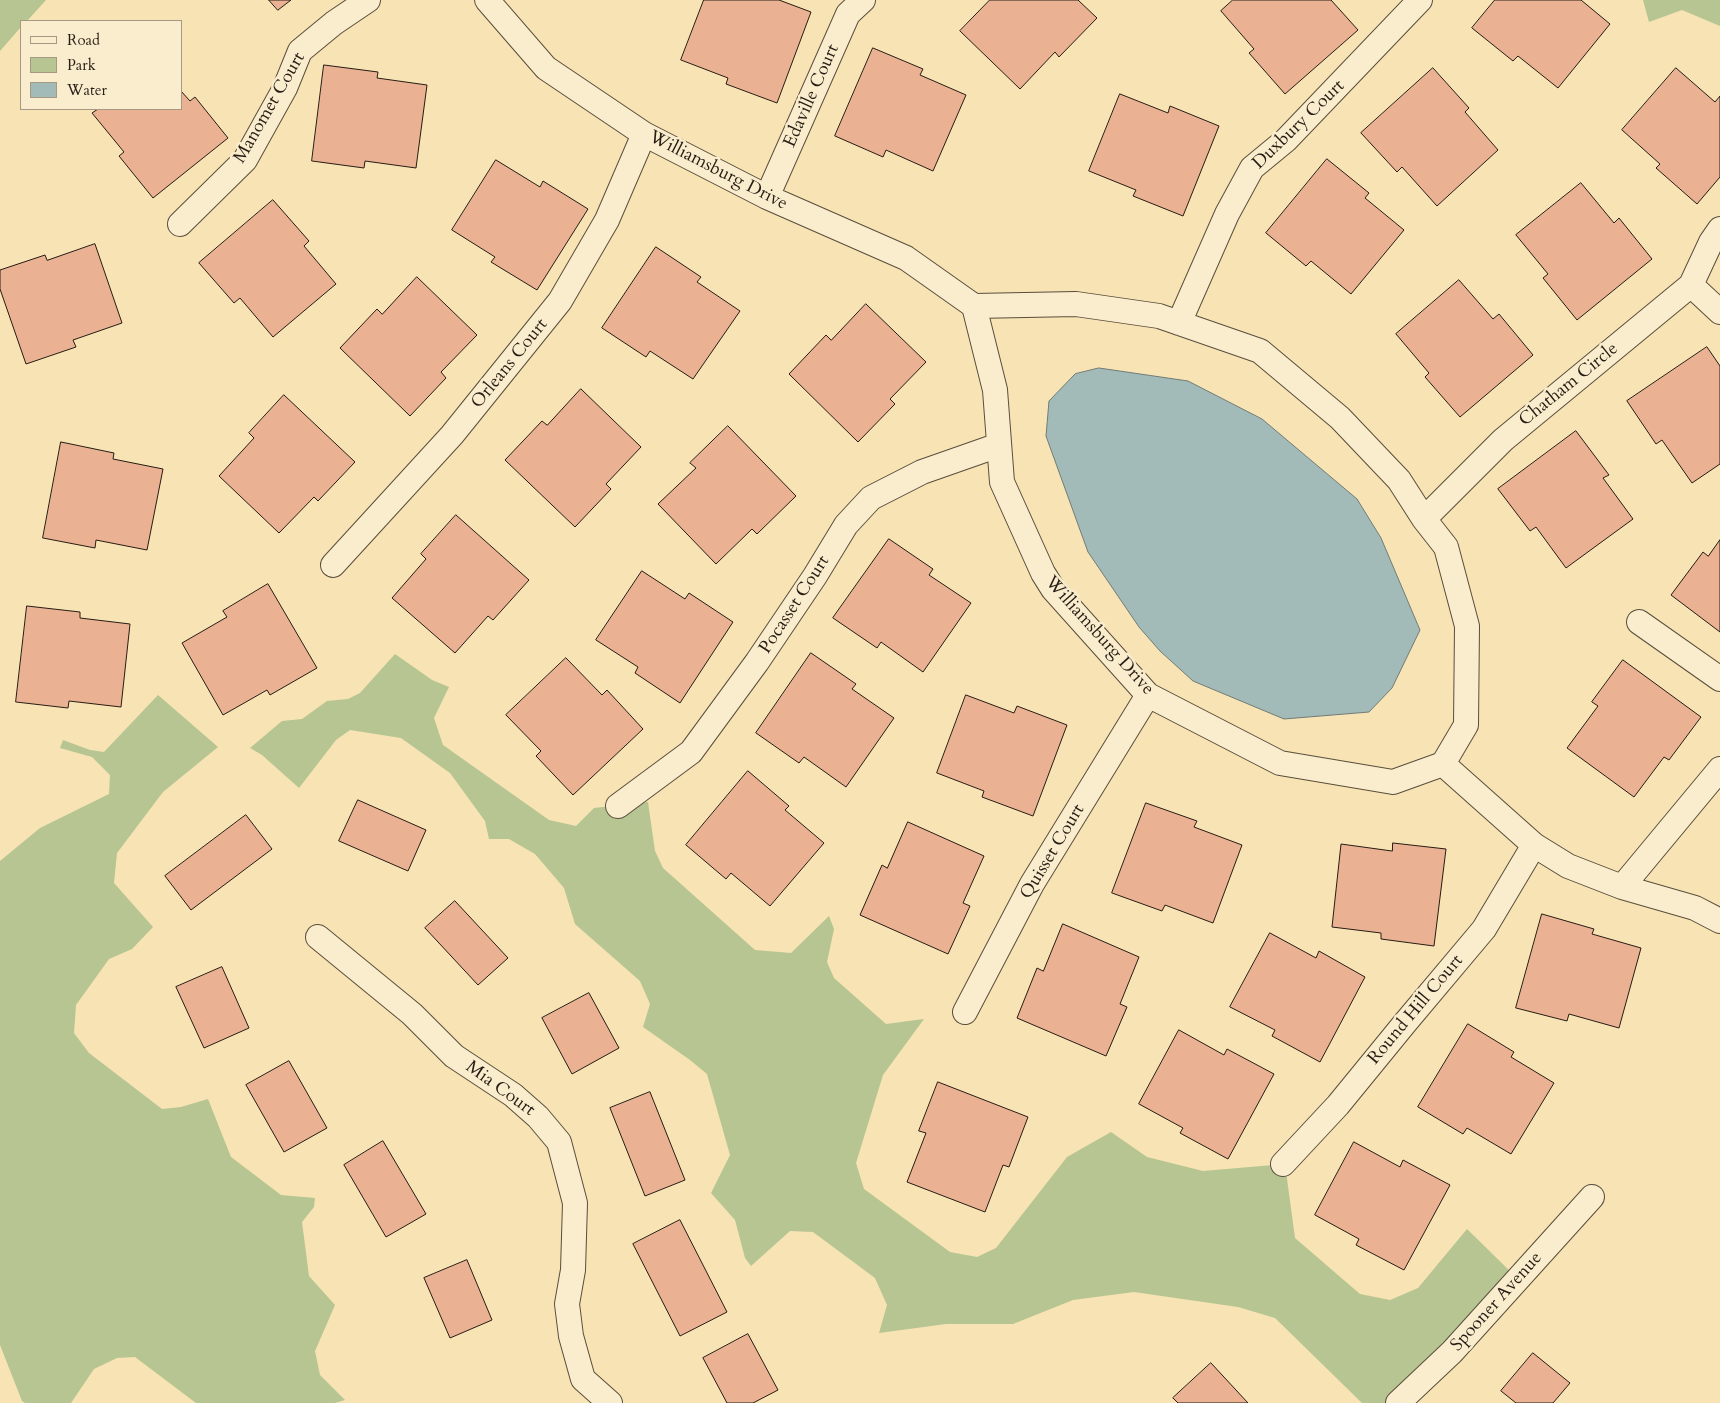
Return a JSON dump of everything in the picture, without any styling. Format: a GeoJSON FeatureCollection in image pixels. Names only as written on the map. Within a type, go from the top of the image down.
{"type":"FeatureCollection","features":[{"type":"Feature","properties":{"kind":"street","name":"Manomet Court"},"geometry":{"type":"LineString","coordinates":[[180,224],[245,160],[285,88],[300,51],[334,23],[368,0]]}},
{"type":"Feature","properties":{"kind":"street","name":"Williamsburg Drive"},"geometry":{"type":"LineString","coordinates":[[487,0],[546,68],[644,134],[767,197],[906,258],[974,306],[995,390],[1002,482],[1043,573],[1053,589],[1148,695],[1280,763],[1393,782],[1443,764]]}},
{"type":"Feature","properties":{"kind":"street","name":"Edaville Court"},"geometry":{"type":"LineString","coordinates":[[767,197],[848,14],[863,0]]}},
{"type":"Feature","properties":{"kind":"street","name":"Duxbury Court"},"geometry":{"type":"LineString","coordinates":[[1179,323],[1226,214],[1252,168],[1286,140],[1420,0]]}},
{"type":"Feature","properties":{"kind":"street","name":"Orleans Court"},"geometry":{"type":"LineString","coordinates":[[333,565],[452,435],[560,301],[607,220],[644,134]]}},
{"type":"Feature","properties":{"kind":"street"},"geometry":{"type":"LineString","coordinates":[[1720,229],[1711,242],[1691,285],[1720,312]]}},
{"type":"Feature","properties":{"kind":"street","name":"Chatham Circle"},"geometry":{"type":"LineString","coordinates":[[1424,519],[1503,440],[1691,285]]}},
{"type":"Feature","properties":{"kind":"street"},"geometry":{"type":"LineString","coordinates":[[974,306],[1076,304],[1159,316],[1260,351],[1340,418],[1399,480],[1424,519],[1446,547],[1467,626],[1466,725],[1443,764],[1534,845],[1568,866],[1622,887],[1695,908],[1720,921]]}},
{"type":"Feature","properties":{"kind":"street","name":"Pocasset Court"},"geometry":{"type":"LineString","coordinates":[[618,806],[691,752],[757,662],[810,584],[846,525],[871,498],[922,472],[999,445]]}},
{"type":"Feature","properties":{"kind":"street"},"geometry":{"type":"LineString","coordinates":[[1639,622],[1720,679]]}},
{"type":"Feature","properties":{"kind":"street","name":"Quisset Court"},"geometry":{"type":"LineString","coordinates":[[965,1012],[1032,884],[1148,695]]}},
{"type":"Feature","properties":{"kind":"street"},"geometry":{"type":"LineString","coordinates":[[1622,887],[1720,769]]}},
{"type":"Feature","properties":{"kind":"street","name":"Round Hill Court"},"geometry":{"type":"LineString","coordinates":[[1283,1164],[1338,1106],[1484,930],[1534,845]]}},
{"type":"Feature","properties":{"kind":"street","name":"Mia Court"},"geometry":{"type":"LineString","coordinates":[[318,937],[412,1014],[454,1056],[513,1095],[538,1117],[559,1142],[575,1203],[573,1270],[567,1304],[571,1336],[583,1379],[610,1403]]}},
{"type":"Feature","properties":{"kind":"street","name":"Spooner Avenue"},"geometry":{"type":"LineString","coordinates":[[1398,1403],[1452,1352],[1592,1197]]}},
{"type":"Feature","properties":{"kind":"green space"},"geometry":{"type":"Polygon","coordinates":[[[0,0],[46,0],[28,20],[20,20],[20,28],[0,51],[0,0]]]}},
{"type":"Feature","properties":{"kind":"green space"},"geometry":{"type":"Polygon","coordinates":[[[1643,0],[1720,0],[1720,26],[1682,10],[1649,22],[1643,0]]]}},
{"type":"Feature","properties":{"kind":"green space"},"geometry":{"type":"Polygon","coordinates":[[[395,654],[432,680],[449,687],[434,718],[443,745],[549,820],[576,826],[594,808],[648,802],[655,851],[663,868],[755,950],[791,953],[829,916],[834,929],[827,962],[834,978],[886,1024],[924,1019],[883,1075],[856,1163],[864,1189],[950,1252],[977,1257],[996,1248],[1067,1157],[1111,1132],[1147,1157],[1203,1171],[1285,1164],[1295,1238],[1360,1294],[1390,1300],[1418,1288],[1467,1229],[1520,1281],[1410,1403],[1362,1403],[1275,1318],[1238,1307],[1134,1292],[1073,1300],[1013,1324],[946,1324],[879,1333],[887,1305],[875,1278],[813,1232],[790,1231],[751,1266],[745,1258],[735,1220],[711,1193],[730,1155],[707,1074],[643,1027],[650,1004],[640,981],[575,924],[564,888],[535,854],[509,839],[489,839],[485,821],[450,773],[401,738],[350,730],[336,740],[299,788],[262,755],[250,748],[282,721],[302,719],[327,701],[348,699],[360,693],[395,654]]]}},
{"type":"Feature","properties":{"kind":"green space"},"geometry":{"type":"Polygon","coordinates":[[[158,695],[218,747],[163,792],[117,853],[114,883],[153,927],[132,949],[109,959],[76,1005],[74,1033],[89,1053],[162,1109],[181,1107],[208,1099],[231,1157],[281,1195],[315,1198],[314,1207],[302,1222],[309,1276],[335,1305],[315,1351],[320,1375],[345,1400],[335,1403],[196,1403],[135,1357],[117,1358],[94,1369],[71,1403],[25,1403],[22,1401],[0,1345],[0,861],[40,828],[109,794],[110,775],[92,757],[60,748],[63,740],[90,750],[104,752],[158,695]]]}},
{"type":"Feature","properties":{"kind":"water"},"geometry":{"type":"Polygon","coordinates":[[[1099,368],[1188,381],[1262,419],[1357,499],[1381,538],[1420,630],[1392,688],[1369,712],[1284,719],[1193,681],[1160,651],[1139,627],[1088,552],[1046,436],[1049,401],[1075,374],[1099,368]]]}},
{"type":"Feature","properties":{"kind":"building"},"geometry":{"type":"Polygon","coordinates":[[[269,0],[291,0],[278,10],[269,0]]]}},
{"type":"Feature","properties":{"kind":"building"},"geometry":{"type":"Polygon","coordinates":[[[704,0],[779,0],[811,12],[777,103],[726,84],[728,78],[681,60],[704,0]]]}},
{"type":"Feature","properties":{"kind":"building"},"geometry":{"type":"Polygon","coordinates":[[[990,0],[1078,0],[1097,18],[1059,57],[1055,52],[1020,89],[960,31],[990,0]]]}},
{"type":"Feature","properties":{"kind":"building"},"geometry":{"type":"Polygon","coordinates":[[[1233,0],[1331,0],[1358,30],[1285,94],[1249,53],[1254,49],[1221,11],[1233,0]]]}},
{"type":"Feature","properties":{"kind":"building"},"geometry":{"type":"Polygon","coordinates":[[[1495,0],[1581,0],[1610,24],[1558,88],[1518,56],[1513,61],[1472,28],[1495,0]]]}},
{"type":"Feature","properties":{"kind":"building"},"geometry":{"type":"Polygon","coordinates":[[[873,48],[923,69],[920,75],[966,95],[933,171],[886,150],[883,157],[835,136],[873,48]]]}},
{"type":"Feature","properties":{"kind":"building"},"geometry":{"type":"Polygon","coordinates":[[[324,65],[378,72],[377,78],[427,85],[416,168],[365,161],[364,168],[312,161],[324,65]]]}},
{"type":"Feature","properties":{"kind":"building"},"geometry":{"type":"Polygon","coordinates":[[[1433,68],[1469,108],[1465,112],[1498,150],[1437,206],[1402,167],[1397,172],[1361,133],[1433,68]]]}},
{"type":"Feature","properties":{"kind":"building"},"geometry":{"type":"Polygon","coordinates":[[[1676,68],[1715,102],[1720,96],[1720,177],[1697,204],[1656,168],[1660,164],[1622,130],[1676,68]]]}},
{"type":"Feature","properties":{"kind":"building"},"geometry":{"type":"Polygon","coordinates":[[[182,92],[190,101],[195,97],[228,138],[153,198],[119,156],[124,152],[92,113],[96,110],[182,110],[182,92]]]}},
{"type":"Feature","properties":{"kind":"building"},"geometry":{"type":"Polygon","coordinates":[[[1120,94],[1168,113],[1170,106],[1219,126],[1183,216],[1133,196],[1136,190],[1089,171],[1120,94]]]}},
{"type":"Feature","properties":{"kind":"building"},"geometry":{"type":"Polygon","coordinates":[[[1327,159],[1369,193],[1365,198],[1404,230],[1351,294],[1311,261],[1306,266],[1266,233],[1327,159]]]}},
{"type":"Feature","properties":{"kind":"building"},"geometry":{"type":"Polygon","coordinates":[[[496,160],[540,187],[543,181],[588,209],[537,290],[491,262],[495,257],[452,230],[496,160]]]}},
{"type":"Feature","properties":{"kind":"building"},"geometry":{"type":"Polygon","coordinates":[[[1581,183],[1614,223],[1619,218],[1652,259],[1577,320],[1543,278],[1548,274],[1516,235],[1581,183]]]}},
{"type":"Feature","properties":{"kind":"building"},"geometry":{"type":"Polygon","coordinates":[[[273,200],[309,241],[304,246],[336,284],[273,337],[240,298],[234,303],[199,263],[273,200]]]}},
{"type":"Feature","properties":{"kind":"building"},"geometry":{"type":"Polygon","coordinates":[[[95,244],[122,323],[73,340],[76,347],[26,364],[0,289],[0,270],[45,255],[47,260],[95,244]]]}},
{"type":"Feature","properties":{"kind":"building"},"geometry":{"type":"Polygon","coordinates":[[[656,247],[701,277],[697,282],[740,311],[693,379],[650,351],[646,357],[602,328],[656,247]]]}},
{"type":"Feature","properties":{"kind":"building"},"geometry":{"type":"Polygon","coordinates":[[[417,277],[477,335],[441,372],[446,378],[410,416],[340,348],[377,309],[382,314],[417,277]]]}},
{"type":"Feature","properties":{"kind":"building"},"geometry":{"type":"Polygon","coordinates":[[[1459,280],[1493,319],[1499,314],[1533,355],[1460,417],[1425,377],[1429,373],[1396,334],[1459,280]]]}},
{"type":"Feature","properties":{"kind":"building"},"geometry":{"type":"Polygon","coordinates":[[[866,304],[926,362],[890,399],[895,404],[858,442],[789,374],[826,335],[831,340],[866,304]]]}},
{"type":"Feature","properties":{"kind":"building"},"geometry":{"type":"Polygon","coordinates":[[[1707,347],[1720,366],[1720,464],[1692,483],[1662,440],[1656,444],[1627,401],[1707,347]]]}},
{"type":"Feature","properties":{"kind":"building"},"geometry":{"type":"Polygon","coordinates":[[[581,389],[641,447],[606,484],[611,489],[575,527],[505,460],[542,421],[547,425],[581,389]]]}},
{"type":"Feature","properties":{"kind":"building"},"geometry":{"type":"Polygon","coordinates":[[[284,395],[355,462],[318,501],[314,497],[279,533],[219,476],[254,438],[249,433],[284,395]]]}},
{"type":"Feature","properties":{"kind":"building"},"geometry":{"type":"Polygon","coordinates":[[[728,426],[796,496],[757,534],[752,529],[716,564],[658,504],[696,468],[690,463],[728,426]]]}},
{"type":"Feature","properties":{"kind":"building"},"geometry":{"type":"Polygon","coordinates":[[[1576,431],[1609,475],[1603,478],[1633,519],[1566,568],[1536,527],[1530,531],[1498,489],[1576,431]]]}},
{"type":"Feature","properties":{"kind":"building"},"geometry":{"type":"Polygon","coordinates":[[[61,442],[114,453],[113,459],[163,469],[147,550],[96,540],[95,548],[43,538],[61,442]]]}},
{"type":"Feature","properties":{"kind":"building"},"geometry":{"type":"Polygon","coordinates":[[[456,515],[529,580],[493,620],[488,616],[455,653],[392,598],[426,559],[421,554],[456,515]]]}},
{"type":"Feature","properties":{"kind":"building"},"geometry":{"type":"Polygon","coordinates":[[[889,539],[933,569],[929,575],[971,603],[923,672],[881,642],[877,648],[833,618],[889,539]]]}},
{"type":"Feature","properties":{"kind":"building"},"geometry":{"type":"Polygon","coordinates":[[[1720,540],[1720,632],[1671,595],[1703,552],[1708,556],[1720,540]]]}},
{"type":"Feature","properties":{"kind":"building"},"geometry":{"type":"Polygon","coordinates":[[[642,571],[685,599],[689,593],[733,622],[680,703],[635,673],[638,667],[596,640],[642,571]]]}},
{"type":"Feature","properties":{"kind":"building"},"geometry":{"type":"Polygon","coordinates":[[[268,584],[317,668],[270,695],[267,690],[223,715],[182,643],[227,617],[223,611],[268,584]]]}},
{"type":"Feature","properties":{"kind":"building"},"geometry":{"type":"Polygon","coordinates":[[[27,606],[80,612],[80,618],[130,624],[121,707],[69,701],[68,708],[16,702],[27,606]]]}},
{"type":"Feature","properties":{"kind":"building"},"geometry":{"type":"Polygon","coordinates":[[[811,653],[856,684],[852,689],[894,718],[846,787],[804,757],[799,763],[756,733],[811,653]]]}},
{"type":"Feature","properties":{"kind":"building"},"geometry":{"type":"Polygon","coordinates":[[[566,658],[602,695],[607,690],[643,729],[573,795],[536,756],[541,751],[506,715],[566,658]]]}},
{"type":"Feature","properties":{"kind":"building"},"geometry":{"type":"Polygon","coordinates":[[[1623,660],[1701,717],[1669,760],[1664,757],[1634,797],[1567,748],[1598,706],[1592,702],[1623,660]]]}},
{"type":"Feature","properties":{"kind":"building"},"geometry":{"type":"Polygon","coordinates":[[[966,695],[1014,713],[1017,706],[1067,725],[1033,816],[982,797],[984,791],[937,773],[966,695]]]}},
{"type":"Feature","properties":{"kind":"building"},"geometry":{"type":"Polygon","coordinates":[[[748,771],[789,806],[785,810],[824,843],[770,906],[731,873],[726,879],[686,845],[748,771]]]}},
{"type":"Feature","properties":{"kind":"building"},"geometry":{"type":"Polygon","coordinates":[[[358,800],[426,830],[408,871],[339,841],[358,800]]]}},
{"type":"Feature","properties":{"kind":"building"},"geometry":{"type":"Polygon","coordinates":[[[1146,803],[1197,821],[1194,827],[1242,845],[1213,923],[1165,905],[1162,911],[1112,893],[1146,803]]]}},
{"type":"Feature","properties":{"kind":"building"},"geometry":{"type":"Polygon","coordinates":[[[246,815],[272,849],[191,910],[165,876],[246,815]]]}},
{"type":"Feature","properties":{"kind":"building"},"geometry":{"type":"Polygon","coordinates":[[[908,822],[984,856],[963,903],[970,906],[948,954],[860,915],[882,865],[887,868],[908,822]]]}},
{"type":"Feature","properties":{"kind":"building"},"geometry":{"type":"Polygon","coordinates":[[[1393,843],[1446,849],[1434,946],[1381,939],[1381,933],[1332,927],[1341,844],[1392,851],[1393,843]]]}},
{"type":"Feature","properties":{"kind":"building"},"geometry":{"type":"Polygon","coordinates":[[[455,901],[508,958],[478,985],[425,928],[455,901]]]}},
{"type":"Feature","properties":{"kind":"building"},"geometry":{"type":"Polygon","coordinates":[[[1542,914],[1594,929],[1592,934],[1641,948],[1619,1028],[1569,1014],[1567,1021],[1516,1008],[1542,914]]]}},
{"type":"Feature","properties":{"kind":"building"},"geometry":{"type":"Polygon","coordinates":[[[1063,924],[1139,957],[1120,1004],[1127,1007],[1106,1056],[1017,1018],[1037,968],[1043,971],[1063,924]]]}},
{"type":"Feature","properties":{"kind":"building"},"geometry":{"type":"Polygon","coordinates":[[[1270,933],[1316,958],[1319,951],[1365,977],[1320,1062],[1272,1036],[1275,1030],[1230,1007],[1270,933]]]}},
{"type":"Feature","properties":{"kind":"building"},"geometry":{"type":"Polygon","coordinates":[[[222,967],[249,1028],[204,1048],[176,987],[222,967]]]}},
{"type":"Feature","properties":{"kind":"building"},"geometry":{"type":"Polygon","coordinates":[[[589,993],[619,1048],[572,1074],[542,1018],[589,993]]]}},
{"type":"Feature","properties":{"kind":"building"},"geometry":{"type":"Polygon","coordinates":[[[1468,1024],[1514,1052],[1511,1057],[1554,1083],[1511,1154],[1467,1128],[1463,1134],[1418,1107],[1468,1024]]]}},
{"type":"Feature","properties":{"kind":"building"},"geometry":{"type":"Polygon","coordinates":[[[1179,1030],[1224,1055],[1227,1049],[1274,1074],[1228,1159],[1180,1133],[1183,1128],[1139,1104],[1179,1030]]]}},
{"type":"Feature","properties":{"kind":"building"},"geometry":{"type":"Polygon","coordinates":[[[289,1061],[327,1128],[284,1152],[246,1085],[289,1061]]]}},
{"type":"Feature","properties":{"kind":"building"},"geometry":{"type":"Polygon","coordinates":[[[938,1082],[1028,1117],[1009,1167],[1003,1165],[985,1212],[907,1182],[926,1133],[919,1131],[938,1082]]]}},
{"type":"Feature","properties":{"kind":"building"},"geometry":{"type":"Polygon","coordinates":[[[650,1092],[685,1180],[645,1196],[610,1108],[650,1092]]]}},
{"type":"Feature","properties":{"kind":"building"},"geometry":{"type":"Polygon","coordinates":[[[383,1141],[426,1214],[386,1237],[344,1165],[383,1141]]]}},
{"type":"Feature","properties":{"kind":"building"},"geometry":{"type":"Polygon","coordinates":[[[1354,1142],[1400,1167],[1403,1160],[1450,1185],[1404,1270],[1356,1245],[1359,1239],[1315,1215],[1354,1142]]]}},
{"type":"Feature","properties":{"kind":"building"},"geometry":{"type":"Polygon","coordinates":[[[680,1220],[727,1312],[680,1336],[633,1244],[680,1220]]]}},
{"type":"Feature","properties":{"kind":"building"},"geometry":{"type":"Polygon","coordinates":[[[467,1260],[492,1320],[450,1338],[424,1278],[467,1260]]]}},
{"type":"Feature","properties":{"kind":"building"},"geometry":{"type":"Polygon","coordinates":[[[748,1334],[778,1390],[753,1403],[727,1403],[703,1358],[748,1334]]]}},
{"type":"Feature","properties":{"kind":"building"},"geometry":{"type":"Polygon","coordinates":[[[1533,1353],[1570,1383],[1553,1403],[1516,1403],[1501,1391],[1533,1353]]]}},
{"type":"Feature","properties":{"kind":"building"},"geometry":{"type":"Polygon","coordinates":[[[1211,1363],[1248,1403],[1178,1403],[1173,1398],[1211,1363]]]}}]}
